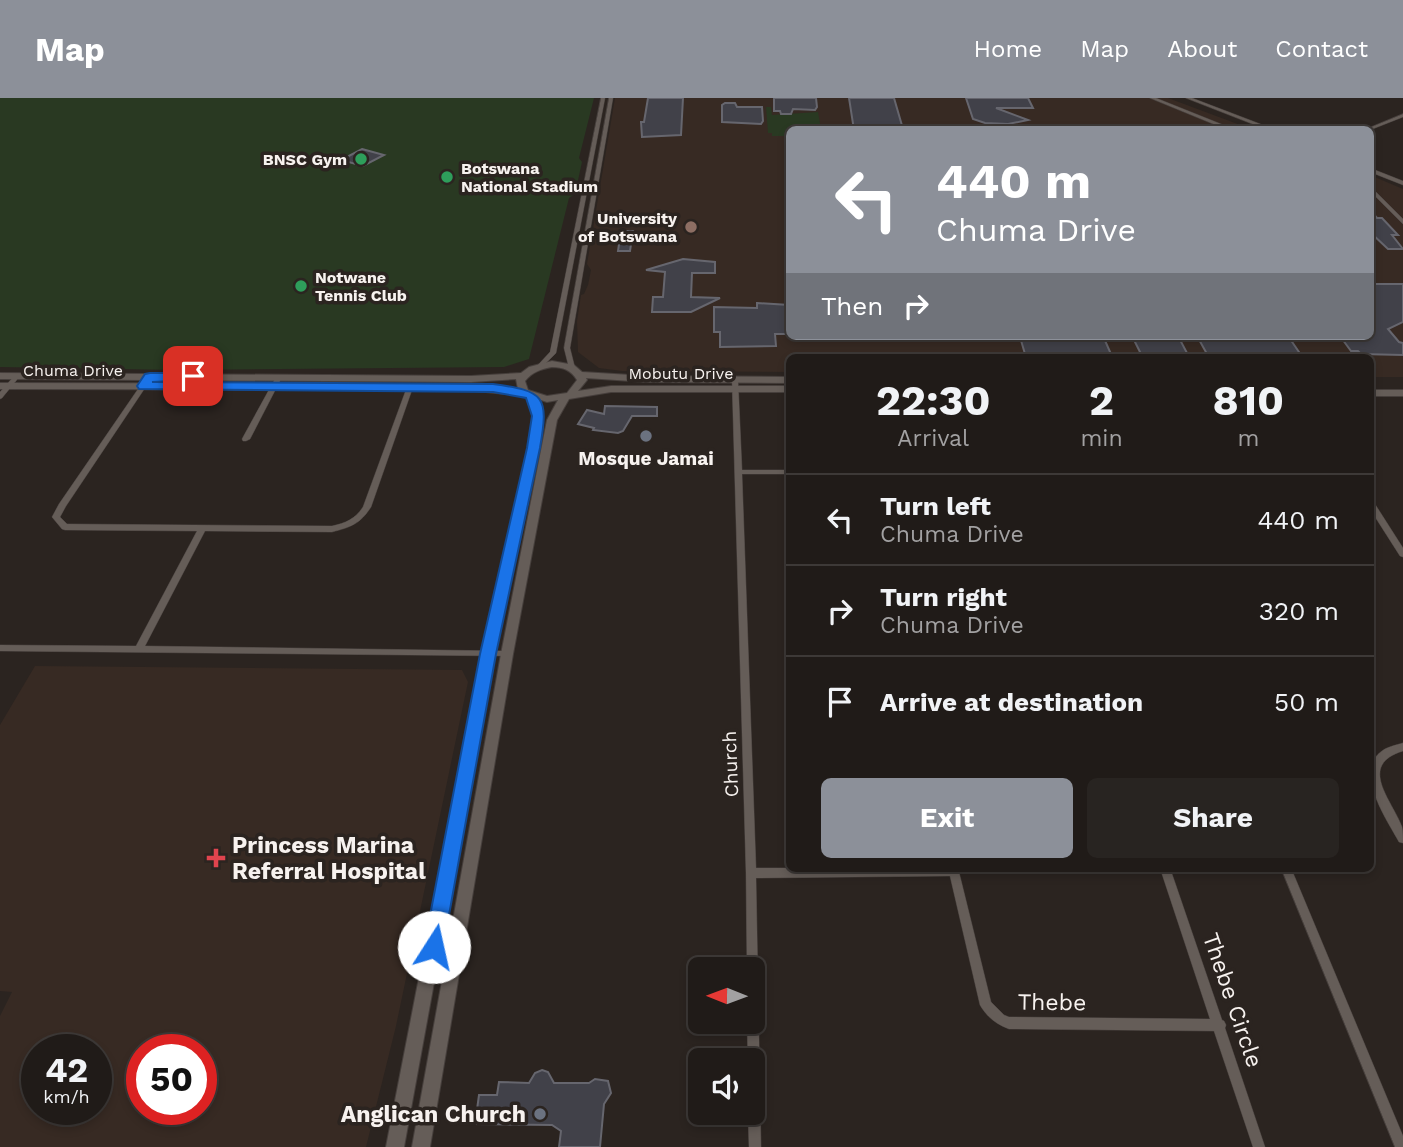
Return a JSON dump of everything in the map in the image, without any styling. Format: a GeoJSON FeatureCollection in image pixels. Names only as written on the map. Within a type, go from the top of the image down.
{"type":"FeatureCollection","features":[{"type":"Feature","properties":{"kind":"main road"},"geometry":{"type":"LineString","coordinates":[[395,1147],[488,654],[538,426],[537,408],[521,387],[523,376],[540,366],[557,364],[577,372],[735,385],[786,380]]}},
{"type":"Feature","properties":{"kind":"main road"},"geometry":{"type":"LineString","coordinates":[[421,1147],[507,654],[552,420],[568,395],[581,384],[577,372]]}},
{"type":"Feature","properties":{"kind":"main road","name":"Chuma Drive"},"geometry":{"type":"LineString","coordinates":[[0,376],[150,376],[493,388],[528,394]]}},
{"type":"Feature","properties":{"kind":"main road","name":"Chuma Drive"},"geometry":{"type":"LineString","coordinates":[[4,386],[143,386],[523,376]]}},
{"type":"Feature","properties":{"kind":"main road"},"geometry":{"type":"LineString","coordinates":[[1374,384],[1403,385]]}},
{"type":"Feature","properties":{"kind":"main road","name":"Mobutu Drive"},"geometry":{"type":"LineString","coordinates":[[528,394],[547,399],[611,388],[735,385],[786,389]]}},
{"type":"Feature","properties":{"kind":"main road"},"geometry":{"type":"LineString","coordinates":[[1374,393],[1403,393]]}},
{"type":"Feature","properties":{"kind":"street"},"geometry":{"type":"LineString","coordinates":[[540,366],[553,353],[603,98]]}},
{"type":"Feature","properties":{"kind":"street"},"geometry":{"type":"LineString","coordinates":[[577,372],[567,348],[611,98]]}},
{"type":"Feature","properties":{"kind":"street"},"geometry":{"type":"LineString","coordinates":[[1152,98],[1224,126]]}},
{"type":"Feature","properties":{"kind":"street"},"geometry":{"type":"LineString","coordinates":[[1188,98],[1263,126]]}},
{"type":"Feature","properties":{"kind":"street"},"geometry":{"type":"LineString","coordinates":[[1374,127],[1403,115]]}},
{"type":"Feature","properties":{"kind":"street"},"geometry":{"type":"LineString","coordinates":[[1374,166],[1403,177]]}},
{"type":"Feature","properties":{"kind":"street"},"geometry":{"type":"LineString","coordinates":[[1374,172],[1403,183]]}},
{"type":"Feature","properties":{"kind":"street"},"geometry":{"type":"LineString","coordinates":[[1374,192],[1403,222]]}},
{"type":"Feature","properties":{"kind":"street"},"geometry":{"type":"LineString","coordinates":[[0,397],[4,386],[17,376]]}},
{"type":"Feature","properties":{"kind":"street"},"geometry":{"type":"LineString","coordinates":[[150,376],[56,517],[65,527],[332,529],[352,525],[367,507],[410,387]]}},
{"type":"Feature","properties":{"kind":"street"},"geometry":{"type":"LineString","coordinates":[[246,439],[277,382]]}},
{"type":"Feature","properties":{"kind":"street","name":"Church"},"geometry":{"type":"LineString","coordinates":[[735,385],[751,873],[755,1147]]}},
{"type":"Feature","properties":{"kind":"street"},"geometry":{"type":"LineString","coordinates":[[738,472],[786,472]]}},
{"type":"Feature","properties":{"kind":"street"},"geometry":{"type":"LineString","coordinates":[[1374,509],[1403,554]]}},
{"type":"Feature","properties":{"kind":"street"},"geometry":{"type":"LineString","coordinates":[[139,649],[202,528]]}},
{"type":"Feature","properties":{"kind":"street"},"geometry":{"type":"LineString","coordinates":[[0,648],[507,654]]}},
{"type":"Feature","properties":{"kind":"street"},"geometry":{"type":"LineString","coordinates":[[1403,747],[1386,752],[1379,759],[1374,777],[1403,839]]}},
{"type":"Feature","properties":{"kind":"street","name":"Thebe"},"geometry":{"type":"LineString","coordinates":[[751,873],[818,872]]}},
{"type":"Feature","properties":{"kind":"street","name":"Thebe"},"geometry":{"type":"LineString","coordinates":[[953,872],[986,1005],[1000,1020],[1009,1023],[1220,1025]]}},
{"type":"Feature","properties":{"kind":"street","name":"Thebe Circle"},"geometry":{"type":"LineString","coordinates":[[1166,872],[1259,1147]]}},
{"type":"Feature","properties":{"kind":"street"},"geometry":{"type":"LineString","coordinates":[[1288,872],[1401,1147]]}},
{"type":"Feature","properties":{"kind":"shaded area","name":"University of Botswana"},"geometry":{"type":"Polygon","coordinates":[[[615,98],[1168,98],[1243,126],[786,126],[786,340],[1374,340],[1374,177],[1403,189],[1403,377],[1374,377],[1374,354],[786,354],[786,372],[622,371],[599,368],[578,352],[577,321],[581,295],[588,285],[591,270],[587,264],[615,98]]]}},
{"type":"Feature","properties":{"kind":"shaded area","name":"Princess Marina Referral Hospital"},"geometry":{"type":"Polygon","coordinates":[[[35,666],[462,670],[468,682],[396,1026],[366,1147],[0,1147],[0,1016],[12,992],[0,991],[0,725],[35,666]]]}},
{"type":"Feature","properties":{"kind":"green space"},"geometry":{"type":"Polygon","coordinates":[[[0,98],[594,98],[579,158],[582,162],[575,194],[569,198],[529,359],[504,367],[178,370],[0,367],[0,98]]]}},
{"type":"Feature","properties":{"kind":"green space"},"geometry":{"type":"Polygon","coordinates":[[[766,107],[771,107],[772,115],[818,112],[820,126],[786,126],[786,136],[772,136],[772,133],[768,133],[766,107]]]}},
{"type":"Feature","properties":{"kind":"building"},"geometry":{"type":"Polygon","coordinates":[[[648,98],[683,98],[681,135],[642,137],[641,122],[644,122],[648,98]]]}},
{"type":"Feature","properties":{"kind":"building"},"geometry":{"type":"Polygon","coordinates":[[[774,98],[816,98],[817,107],[815,110],[793,109],[791,114],[781,114],[780,111],[774,111],[774,98]]]}},
{"type":"Feature","properties":{"kind":"building"},"geometry":{"type":"Polygon","coordinates":[[[849,98],[894,98],[902,126],[853,126],[849,98]]]}},
{"type":"Feature","properties":{"kind":"building"},"geometry":{"type":"Polygon","coordinates":[[[966,98],[1028,98],[1033,108],[996,108],[1028,120],[1008,124],[985,123],[973,119],[966,98]]]}},
{"type":"Feature","properties":{"kind":"building"},"geometry":{"type":"Polygon","coordinates":[[[735,103],[737,107],[762,107],[763,121],[761,124],[722,122],[722,105],[735,103]]]}},
{"type":"Feature","properties":{"kind":"building","name":"BNSC Gym"},"geometry":{"type":"Polygon","coordinates":[[[362,149],[384,155],[363,166],[341,160],[362,149]]]}},
{"type":"Feature","properties":{"kind":"building"},"geometry":{"type":"Polygon","coordinates":[[[1374,215],[1382,218],[1398,235],[1392,235],[1403,249],[1388,249],[1374,236],[1374,215]]]}},
{"type":"Feature","properties":{"kind":"building"},"geometry":{"type":"Polygon","coordinates":[[[621,231],[633,231],[630,251],[618,251],[621,231]]]}},
{"type":"Feature","properties":{"kind":"building"},"geometry":{"type":"Polygon","coordinates":[[[683,259],[715,262],[715,273],[692,273],[691,297],[720,298],[691,312],[652,312],[653,297],[663,297],[665,272],[646,270],[683,259]]]}},
{"type":"Feature","properties":{"kind":"building"},"geometry":{"type":"Polygon","coordinates":[[[1374,284],[1403,284],[1403,322],[1388,329],[1403,343],[1403,355],[1361,354],[1351,351],[1343,340],[1374,340],[1374,284]]]}},
{"type":"Feature","properties":{"kind":"building"},"geometry":{"type":"Polygon","coordinates":[[[757,303],[786,305],[786,334],[775,334],[776,346],[720,347],[720,332],[714,332],[714,307],[757,308],[757,303]]]}},
{"type":"Feature","properties":{"kind":"building"},"geometry":{"type":"Polygon","coordinates":[[[1021,340],[1105,340],[1111,354],[1025,354],[1021,340]]]}},
{"type":"Feature","properties":{"kind":"building"},"geometry":{"type":"Polygon","coordinates":[[[1134,340],[1180,340],[1187,353],[1141,354],[1134,340]]]}},
{"type":"Feature","properties":{"kind":"building"},"geometry":{"type":"Polygon","coordinates":[[[1199,340],[1291,340],[1300,354],[1207,354],[1199,340]]]}},
{"type":"Feature","properties":{"kind":"building"},"geometry":{"type":"Polygon","coordinates":[[[605,406],[657,407],[657,416],[632,416],[623,431],[618,433],[593,430],[594,428],[578,424],[587,410],[604,414],[605,406]]]}},
{"type":"Feature","properties":{"kind":"building","name":"Anglican Church"},"geometry":{"type":"Polygon","coordinates":[[[542,1070],[548,1072],[554,1083],[589,1083],[595,1079],[608,1081],[611,1093],[604,1104],[600,1147],[559,1147],[561,1131],[552,1125],[475,1124],[479,1095],[497,1095],[499,1082],[529,1083],[535,1073],[542,1070]]]}},
{"type":"Feature","properties":{"kind":"place","name":"BNSC Gym"},"geometry":{"type":"Point","coordinates":[361,159]}},
{"type":"Feature","properties":{"kind":"place","name":"Botswana National Stadium"},"geometry":{"type":"Point","coordinates":[447,177]}},
{"type":"Feature","properties":{"kind":"place","name":"University of Botswana"},"geometry":{"type":"Point","coordinates":[691,227]}},
{"type":"Feature","properties":{"kind":"place","name":"Notwane Tennis Club"},"geometry":{"type":"Point","coordinates":[301,286]}},
{"type":"Feature","properties":{"kind":"place","name":"Mosque Jamai"},"geometry":{"type":"Point","coordinates":[646,436]}},
{"type":"Feature","properties":{"kind":"place","name":"Princess Marina Referral Hospital"},"geometry":{"type":"Point","coordinates":[216,858]}},
{"type":"Feature","properties":{"kind":"place","name":"Anglican Church"},"geometry":{"type":"Point","coordinates":[540,1114]}},
{"type":"Feature","properties":{"kind":"route"},"geometry":{"type":"LineString","coordinates":[[193,376],[150,376],[143,386],[493,388],[524,392],[531,396],[537,408],[539,416],[534,448],[488,654],[434,947]]}}]}
